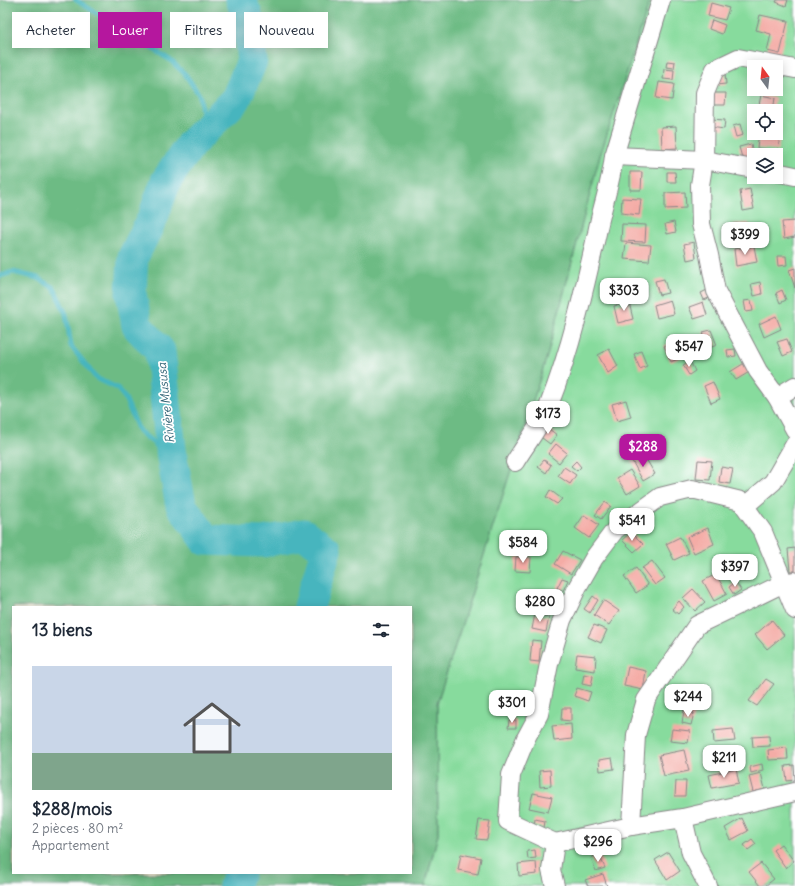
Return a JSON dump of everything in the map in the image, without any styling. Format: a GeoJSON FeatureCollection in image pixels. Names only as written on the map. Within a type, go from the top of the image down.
{"type":"FeatureCollection","features":[{"type":"Feature","properties":{"kind":"street"},"geometry":{"type":"LineString","coordinates":[[515,462],[548,406],[571,343],[599,223],[611,180],[614,156],[661,0]]}},
{"type":"Feature","properties":{"kind":"street"},"geometry":{"type":"LineString","coordinates":[[795,69],[738,58],[715,69],[705,93],[704,160],[700,185],[701,224],[710,255],[716,291],[758,371],[777,397],[795,430]]}},
{"type":"Feature","properties":{"kind":"street"},"geometry":{"type":"LineString","coordinates":[[614,156],[704,160],[747,167]]}},
{"type":"Feature","properties":{"kind":"street"},"geometry":{"type":"LineString","coordinates":[[783,173],[795,176]]}},
{"type":"Feature","properties":{"kind":"street"},"geometry":{"type":"LineString","coordinates":[[777,397],[795,386]]}},
{"type":"Feature","properties":{"kind":"street"},"geometry":{"type":"LineString","coordinates":[[745,506],[773,482],[795,444]]}},
{"type":"Feature","properties":{"kind":"street"},"geometry":{"type":"LineString","coordinates":[[795,610],[789,582],[763,532],[741,501],[692,489],[660,497],[614,530],[594,558],[578,586],[562,620],[549,664],[539,714],[526,738],[511,775],[508,822],[555,843],[631,826],[683,818],[795,792]]}},
{"type":"Feature","properties":{"kind":"street"},"geometry":{"type":"LineString","coordinates":[[631,826],[636,735],[646,700],[698,625],[789,582]]}},
{"type":"Feature","properties":{"kind":"street"},"geometry":{"type":"LineString","coordinates":[[683,818],[691,853],[708,886]]}},
{"type":"Feature","properties":{"kind":"street"},"geometry":{"type":"LineString","coordinates":[[555,843],[551,870],[555,886]]}},
{"type":"Feature","properties":{"kind":"green space"},"geometry":{"type":"Polygon","coordinates":[[[0,0],[650,0],[599,159],[548,353],[437,703],[438,834],[425,886],[0,886],[0,0]]]}},
{"type":"Feature","properties":{"kind":"green space"},"geometry":{"type":"Polygon","coordinates":[[[650,0],[795,0],[795,886],[425,886],[438,834],[437,703],[548,353],[599,159],[650,0]]]}},
{"type":"Feature","properties":{"kind":"building"},"geometry":{"type":"Polygon","coordinates":[[[777,0],[788,0],[786,6],[776,2],[777,0]]]}},
{"type":"Feature","properties":{"kind":"building"},"geometry":{"type":"Polygon","coordinates":[[[711,3],[729,8],[725,20],[708,16],[711,3]]]}},
{"type":"Feature","properties":{"kind":"building"},"geometry":{"type":"Polygon","coordinates":[[[760,15],[788,21],[780,54],[767,51],[771,34],[756,30],[760,15]]]}},
{"type":"Feature","properties":{"kind":"building"},"geometry":{"type":"Polygon","coordinates":[[[712,20],[725,25],[722,34],[709,29],[712,20]]]}},
{"type":"Feature","properties":{"kind":"building"},"geometry":{"type":"Polygon","coordinates":[[[667,61],[675,62],[674,68],[666,67],[667,61]]]}},
{"type":"Feature","properties":{"kind":"building"},"geometry":{"type":"Polygon","coordinates":[[[664,69],[674,70],[673,80],[663,79],[664,69]]]}},
{"type":"Feature","properties":{"kind":"building"},"geometry":{"type":"Polygon","coordinates":[[[725,73],[726,84],[716,85],[715,74],[725,73]]]}},
{"type":"Feature","properties":{"kind":"building"},"geometry":{"type":"Polygon","coordinates":[[[659,82],[674,84],[672,100],[656,98],[659,82]]]}},
{"type":"Feature","properties":{"kind":"building"},"geometry":{"type":"Polygon","coordinates":[[[711,93],[726,93],[725,105],[711,105],[711,93]]]}},
{"type":"Feature","properties":{"kind":"building"},"geometry":{"type":"Polygon","coordinates":[[[761,96],[775,98],[774,104],[759,104],[761,96]]]}},
{"type":"Feature","properties":{"kind":"building"},"geometry":{"type":"Polygon","coordinates":[[[711,119],[725,120],[724,129],[710,127],[711,119]]]}},
{"type":"Feature","properties":{"kind":"building"},"geometry":{"type":"Polygon","coordinates":[[[740,124],[743,135],[736,137],[733,126],[740,124]]]}},
{"type":"Feature","properties":{"kind":"building"},"geometry":{"type":"Polygon","coordinates":[[[676,126],[677,148],[662,149],[661,127],[676,126]]]}},
{"type":"Feature","properties":{"kind":"building"},"geometry":{"type":"Polygon","coordinates":[[[758,140],[779,140],[778,148],[757,148],[758,140]]]}},
{"type":"Feature","properties":{"kind":"building"},"geometry":{"type":"Polygon","coordinates":[[[751,144],[752,148],[747,148],[747,160],[743,161],[739,147],[751,144]]]}},
{"type":"Feature","properties":{"kind":"building"},"geometry":{"type":"Polygon","coordinates":[[[630,172],[642,172],[641,190],[630,190],[630,172]]]}},
{"type":"Feature","properties":{"kind":"building"},"geometry":{"type":"Polygon","coordinates":[[[667,172],[675,172],[676,182],[667,182],[667,172]]]}},
{"type":"Feature","properties":{"kind":"building"},"geometry":{"type":"Polygon","coordinates":[[[750,189],[754,209],[743,211],[740,191],[750,189]]]}},
{"type":"Feature","properties":{"kind":"building"},"geometry":{"type":"Polygon","coordinates":[[[685,192],[686,208],[665,209],[665,193],[685,192]]]}},
{"type":"Feature","properties":{"kind":"building"},"geometry":{"type":"Polygon","coordinates":[[[622,198],[641,199],[639,215],[621,213],[622,198]]]}},
{"type":"Feature","properties":{"kind":"building"},"geometry":{"type":"Polygon","coordinates":[[[795,221],[795,237],[784,239],[782,222],[795,221]]]}},
{"type":"Feature","properties":{"kind":"building"},"geometry":{"type":"Polygon","coordinates":[[[674,222],[676,232],[667,234],[665,224],[674,222]]]}},
{"type":"Feature","properties":{"kind":"building"},"geometry":{"type":"Polygon","coordinates":[[[749,223],[750,238],[734,239],[733,224],[749,223]]]}},
{"type":"Feature","properties":{"kind":"building"},"geometry":{"type":"Polygon","coordinates":[[[622,224],[646,225],[645,242],[621,241],[622,224]]]}},
{"type":"Feature","properties":{"kind":"building"},"geometry":{"type":"Polygon","coordinates":[[[694,242],[696,258],[687,260],[684,244],[694,242]]]}},
{"type":"Feature","properties":{"kind":"building"},"geometry":{"type":"Polygon","coordinates":[[[626,243],[651,245],[649,261],[624,259],[626,243]]]}},
{"type":"Feature","properties":{"kind":"building"},"geometry":{"type":"Polygon","coordinates":[[[754,246],[757,262],[736,266],[734,249],[754,246]]]}},
{"type":"Feature","properties":{"kind":"building"},"geometry":{"type":"Polygon","coordinates":[[[777,256],[786,256],[787,265],[778,266],[777,256]]]}},
{"type":"Feature","properties":{"kind":"building"},"geometry":{"type":"Polygon","coordinates":[[[795,268],[795,288],[789,270],[795,268]]]}},
{"type":"Feature","properties":{"kind":"building"},"geometry":{"type":"Polygon","coordinates":[[[664,279],[668,293],[659,295],[655,281],[664,279]]]}},
{"type":"Feature","properties":{"kind":"building"},"geometry":{"type":"Polygon","coordinates":[[[760,282],[762,294],[754,296],[751,284],[760,282]]]}},
{"type":"Feature","properties":{"kind":"building"},"geometry":{"type":"Polygon","coordinates":[[[624,285],[627,295],[620,297],[617,287],[624,285]]]}},
{"type":"Feature","properties":{"kind":"building"},"geometry":{"type":"Polygon","coordinates":[[[707,290],[709,298],[704,300],[701,293],[707,290]]]}},
{"type":"Feature","properties":{"kind":"building"},"geometry":{"type":"Polygon","coordinates":[[[782,290],[786,300],[780,303],[776,293],[782,290]]]}},
{"type":"Feature","properties":{"kind":"building"},"geometry":{"type":"Polygon","coordinates":[[[670,300],[674,314],[657,318],[654,305],[670,300]]]}},
{"type":"Feature","properties":{"kind":"building"},"geometry":{"type":"Polygon","coordinates":[[[751,300],[753,311],[746,312],[744,301],[751,300]]]}},
{"type":"Feature","properties":{"kind":"building"},"geometry":{"type":"Polygon","coordinates":[[[629,302],[633,319],[618,323],[614,306],[629,302]]]}},
{"type":"Feature","properties":{"kind":"building"},"geometry":{"type":"Polygon","coordinates":[[[703,302],[707,315],[694,319],[689,307],[703,302]]]}},
{"type":"Feature","properties":{"kind":"building"},"geometry":{"type":"Polygon","coordinates":[[[776,316],[781,329],[764,337],[759,324],[776,316]]]}},
{"type":"Feature","properties":{"kind":"building"},"geometry":{"type":"Polygon","coordinates":[[[711,330],[717,345],[709,348],[703,332],[711,330]]]}},
{"type":"Feature","properties":{"kind":"building"},"geometry":{"type":"Polygon","coordinates":[[[674,336],[676,341],[681,339],[688,354],[671,362],[664,346],[671,343],[669,339],[674,336]]]}},
{"type":"Feature","properties":{"kind":"building"},"geometry":{"type":"Polygon","coordinates":[[[787,339],[792,352],[783,356],[777,342],[787,339]]]}},
{"type":"Feature","properties":{"kind":"building"},"geometry":{"type":"Polygon","coordinates":[[[609,349],[618,366],[608,373],[598,355],[609,349]]]}},
{"type":"Feature","properties":{"kind":"building"},"geometry":{"type":"Polygon","coordinates":[[[735,349],[736,356],[728,357],[727,350],[735,349]]]}},
{"type":"Feature","properties":{"kind":"building"},"geometry":{"type":"Polygon","coordinates":[[[641,351],[647,366],[640,369],[634,354],[641,351]]]}},
{"type":"Feature","properties":{"kind":"building"},"geometry":{"type":"Polygon","coordinates":[[[690,361],[695,371],[689,375],[683,365],[690,361]]]}},
{"type":"Feature","properties":{"kind":"building"},"geometry":{"type":"Polygon","coordinates":[[[746,362],[751,371],[736,380],[730,372],[746,362]]]}},
{"type":"Feature","properties":{"kind":"building"},"geometry":{"type":"Polygon","coordinates":[[[713,382],[720,399],[711,403],[704,386],[713,382]]]}},
{"type":"Feature","properties":{"kind":"building"},"geometry":{"type":"Polygon","coordinates":[[[626,400],[631,417],[617,421],[612,404],[626,400]]]}},
{"type":"Feature","properties":{"kind":"building"},"geometry":{"type":"Polygon","coordinates":[[[545,426],[557,435],[550,444],[538,435],[545,426]]]}},
{"type":"Feature","properties":{"kind":"building"},"geometry":{"type":"Polygon","coordinates":[[[556,444],[567,453],[559,463],[548,454],[556,444]]]}},
{"type":"Feature","properties":{"kind":"building"},"geometry":{"type":"Polygon","coordinates":[[[643,454],[655,474],[643,481],[632,461],[643,454]]]}},
{"type":"Feature","properties":{"kind":"building"},"geometry":{"type":"Polygon","coordinates":[[[544,460],[551,465],[546,473],[538,467],[544,460]]]}},
{"type":"Feature","properties":{"kind":"building"},"geometry":{"type":"Polygon","coordinates":[[[698,460],[712,461],[710,480],[696,479],[698,460]]]}},
{"type":"Feature","properties":{"kind":"building"},"geometry":{"type":"Polygon","coordinates":[[[576,461],[581,467],[577,471],[571,466],[576,461]]]}},
{"type":"Feature","properties":{"kind":"building"},"geometry":{"type":"Polygon","coordinates":[[[564,467],[576,475],[570,484],[558,476],[564,467]]]}},
{"type":"Feature","properties":{"kind":"building"},"geometry":{"type":"Polygon","coordinates":[[[721,467],[733,469],[730,484],[719,482],[721,467]]]}},
{"type":"Feature","properties":{"kind":"building"},"geometry":{"type":"Polygon","coordinates":[[[630,470],[640,486],[627,494],[617,478],[630,470]]]}},
{"type":"Feature","properties":{"kind":"building"},"geometry":{"type":"Polygon","coordinates":[[[550,490],[562,499],[557,504],[546,497],[550,490]]]}},
{"type":"Feature","properties":{"kind":"building"},"geometry":{"type":"Polygon","coordinates":[[[605,502],[611,506],[601,519],[595,515],[605,502]]]}},
{"type":"Feature","properties":{"kind":"building"},"geometry":{"type":"Polygon","coordinates":[[[584,515],[599,525],[589,538],[575,528],[584,515]]]}},
{"type":"Feature","properties":{"kind":"building"},"geometry":{"type":"Polygon","coordinates":[[[708,528],[714,544],[694,553],[687,537],[708,528]]]}},
{"type":"Feature","properties":{"kind":"building"},"geometry":{"type":"Polygon","coordinates":[[[631,532],[643,544],[634,552],[622,540],[631,532]]]}},
{"type":"Feature","properties":{"kind":"building"},"geometry":{"type":"Polygon","coordinates":[[[680,537],[689,553],[674,560],[666,544],[680,537]]]}},
{"type":"Feature","properties":{"kind":"building"},"geometry":{"type":"Polygon","coordinates":[[[795,548],[795,571],[790,571],[788,549],[795,548]]]}},
{"type":"Feature","properties":{"kind":"building"},"geometry":{"type":"Polygon","coordinates":[[[563,551],[580,560],[571,574],[555,564],[563,551]]]}},
{"type":"Feature","properties":{"kind":"building"},"geometry":{"type":"Polygon","coordinates":[[[516,557],[531,557],[530,572],[515,571],[516,557]]]}},
{"type":"Feature","properties":{"kind":"building"},"geometry":{"type":"Polygon","coordinates":[[[652,561],[665,578],[655,585],[642,568],[652,561]]]}},
{"type":"Feature","properties":{"kind":"building"},"geometry":{"type":"Polygon","coordinates":[[[636,568],[648,585],[636,593],[624,576],[636,568]]]}},
{"type":"Feature","properties":{"kind":"building"},"geometry":{"type":"Polygon","coordinates":[[[716,574],[727,594],[714,601],[703,581],[716,574]]]}},
{"type":"Feature","properties":{"kind":"building"},"geometry":{"type":"Polygon","coordinates":[[[562,578],[568,580],[563,591],[557,588],[562,578]]]}},
{"type":"Feature","properties":{"kind":"building"},"geometry":{"type":"Polygon","coordinates":[[[736,582],[741,590],[734,595],[729,587],[736,582]]]}},
{"type":"Feature","properties":{"kind":"building"},"geometry":{"type":"Polygon","coordinates":[[[693,589],[705,602],[695,611],[683,598],[693,589]]]}},
{"type":"Feature","properties":{"kind":"building"},"geometry":{"type":"Polygon","coordinates":[[[593,596],[598,600],[590,613],[584,609],[593,596]]]}},
{"type":"Feature","properties":{"kind":"building"},"geometry":{"type":"Polygon","coordinates":[[[603,600],[619,611],[609,625],[594,615],[603,600]]]}},
{"type":"Feature","properties":{"kind":"building"},"geometry":{"type":"Polygon","coordinates":[[[546,601],[553,604],[550,612],[542,610],[546,601]]]}},
{"type":"Feature","properties":{"kind":"building"},"geometry":{"type":"Polygon","coordinates":[[[679,601],[684,607],[678,614],[672,609],[679,601]]]}},
{"type":"Feature","properties":{"kind":"building"},"geometry":{"type":"Polygon","coordinates":[[[535,614],[549,617],[546,632],[532,629],[535,614]]]}},
{"type":"Feature","properties":{"kind":"building"},"geometry":{"type":"Polygon","coordinates":[[[772,620],[784,635],[767,649],[755,635],[772,620]]]}},
{"type":"Feature","properties":{"kind":"building"},"geometry":{"type":"Polygon","coordinates":[[[594,625],[607,630],[601,643],[588,637],[594,625]]]}},
{"type":"Feature","properties":{"kind":"building"},"geometry":{"type":"Polygon","coordinates":[[[532,640],[541,641],[539,662],[530,661],[532,640]]]}},
{"type":"Feature","properties":{"kind":"building"},"geometry":{"type":"Polygon","coordinates":[[[577,654],[596,656],[595,671],[575,668],[577,654]]]}},
{"type":"Feature","properties":{"kind":"building"},"geometry":{"type":"Polygon","coordinates":[[[628,667],[646,671],[643,690],[624,686],[628,667]]]}},
{"type":"Feature","properties":{"kind":"building"},"geometry":{"type":"Polygon","coordinates":[[[584,674],[593,676],[591,686],[582,684],[584,674]]]}},
{"type":"Feature","properties":{"kind":"building"},"geometry":{"type":"Polygon","coordinates":[[[766,679],[774,684],[757,706],[749,701],[766,679]]]}},
{"type":"Feature","properties":{"kind":"building"},"geometry":{"type":"Polygon","coordinates":[[[577,688],[591,692],[588,701],[574,696],[577,688]]]}},
{"type":"Feature","properties":{"kind":"building"},"geometry":{"type":"Polygon","coordinates":[[[674,694],[697,695],[696,707],[673,706],[674,694]]]}},
{"type":"Feature","properties":{"kind":"building"},"geometry":{"type":"Polygon","coordinates":[[[506,695],[520,696],[518,712],[504,711],[506,695]]]}},
{"type":"Feature","properties":{"kind":"building"},"geometry":{"type":"Polygon","coordinates":[[[562,708],[571,708],[571,721],[561,720],[562,708]]]}},
{"type":"Feature","properties":{"kind":"building"},"geometry":{"type":"Polygon","coordinates":[[[684,710],[694,713],[691,725],[682,723],[684,710]]]}},
{"type":"Feature","properties":{"kind":"building"},"geometry":{"type":"Polygon","coordinates":[[[509,720],[516,720],[516,728],[508,728],[509,720]]]}},
{"type":"Feature","properties":{"kind":"building"},"geometry":{"type":"Polygon","coordinates":[[[571,724],[572,739],[554,741],[552,726],[571,724]]]}},
{"type":"Feature","properties":{"kind":"building"},"geometry":{"type":"Polygon","coordinates":[[[672,729],[690,731],[688,743],[670,741],[672,729]]]}},
{"type":"Feature","properties":{"kind":"building"},"geometry":{"type":"Polygon","coordinates":[[[733,729],[735,741],[714,743],[713,731],[733,729]]]}},
{"type":"Feature","properties":{"kind":"building"},"geometry":{"type":"Polygon","coordinates":[[[769,736],[770,746],[753,747],[752,737],[769,736]]]}},
{"type":"Feature","properties":{"kind":"building"},"geometry":{"type":"Polygon","coordinates":[[[787,748],[788,759],[769,760],[768,750],[787,748]]]}},
{"type":"Feature","properties":{"kind":"building"},"geometry":{"type":"Polygon","coordinates":[[[684,750],[689,771],[664,776],[659,755],[684,750]]]}},
{"type":"Feature","properties":{"kind":"building"},"geometry":{"type":"Polygon","coordinates":[[[612,758],[614,769],[600,771],[599,760],[612,758]]]}},
{"type":"Feature","properties":{"kind":"building"},"geometry":{"type":"Polygon","coordinates":[[[762,764],[763,770],[751,773],[750,767],[762,764]]]}},
{"type":"Feature","properties":{"kind":"building"},"geometry":{"type":"Polygon","coordinates":[[[794,765],[795,780],[787,781],[785,766],[794,765]]]}},
{"type":"Feature","properties":{"kind":"building"},"geometry":{"type":"Polygon","coordinates":[[[736,769],[739,783],[712,788],[709,775],[736,769]]]}},
{"type":"Feature","properties":{"kind":"building"},"geometry":{"type":"Polygon","coordinates":[[[550,770],[551,786],[540,787],[539,771],[550,770]]]}},
{"type":"Feature","properties":{"kind":"building"},"geometry":{"type":"Polygon","coordinates":[[[761,773],[765,789],[753,792],[749,776],[761,773]]]}},
{"type":"Feature","properties":{"kind":"building"},"geometry":{"type":"Polygon","coordinates":[[[676,781],[686,781],[685,796],[675,796],[676,781]]]}},
{"type":"Feature","properties":{"kind":"building"},"geometry":{"type":"Polygon","coordinates":[[[533,793],[552,797],[548,812],[529,808],[533,793]]]}},
{"type":"Feature","properties":{"kind":"building"},"geometry":{"type":"Polygon","coordinates":[[[742,818],[748,831],[731,840],[725,828],[742,818]]]}},
{"type":"Feature","properties":{"kind":"building"},"geometry":{"type":"Polygon","coordinates":[[[535,819],[545,821],[544,828],[534,826],[535,819]]]}},
{"type":"Feature","properties":{"kind":"building"},"geometry":{"type":"Polygon","coordinates":[[[479,820],[490,821],[487,840],[476,839],[479,820]]]}},
{"type":"Feature","properties":{"kind":"building"},"geometry":{"type":"Polygon","coordinates":[[[752,839],[756,844],[748,850],[744,845],[752,839]]]}},
{"type":"Feature","properties":{"kind":"building"},"geometry":{"type":"Polygon","coordinates":[[[781,844],[794,861],[786,868],[773,850],[781,844]]]}},
{"type":"Feature","properties":{"kind":"building"},"geometry":{"type":"Polygon","coordinates":[[[535,850],[536,858],[528,859],[527,851],[535,850]]]}},
{"type":"Feature","properties":{"kind":"building"},"geometry":{"type":"Polygon","coordinates":[[[668,852],[680,871],[667,880],[655,860],[668,852]]]}},
{"type":"Feature","properties":{"kind":"building"},"geometry":{"type":"Polygon","coordinates":[[[461,854],[481,858],[478,874],[458,870],[461,854]]]}},
{"type":"Feature","properties":{"kind":"building"},"geometry":{"type":"Polygon","coordinates":[[[599,854],[605,868],[596,871],[591,858],[599,854]]]}},
{"type":"Feature","properties":{"kind":"building"},"geometry":{"type":"Polygon","coordinates":[[[536,862],[537,874],[519,876],[518,864],[536,862]]]}},
{"type":"Feature","properties":{"kind":"building"},"geometry":{"type":"Polygon","coordinates":[[[761,863],[774,879],[765,886],[760,886],[749,872],[761,863]]]}},
{"type":"Feature","properties":{"kind":"building"},"geometry":{"type":"Polygon","coordinates":[[[603,874],[607,886],[588,886],[585,880],[603,874]]]}},
{"type":"Feature","properties":{"kind":"waterway"},"geometry":{"type":"LineString","coordinates":[[76,0],[170,60],[185,74],[200,96],[202,115],[191,144]]}},
{"type":"Feature","properties":{"kind":"waterway","name":"Rivière Mususa"},"geometry":{"type":"LineString","coordinates":[[241,0],[247,15],[252,61],[236,99],[191,144],[166,181],[153,217],[133,257],[131,293],[137,326],[160,351],[172,458],[181,505],[206,540],[263,542],[304,534],[326,550],[309,606]]}},
{"type":"Feature","properties":{"kind":"waterway"},"geometry":{"type":"LineString","coordinates":[[0,276],[13,272],[38,278],[54,288],[66,314],[71,346],[96,378],[117,388],[125,398],[139,431],[172,458]]}},
{"type":"Feature","properties":{"kind":"waterway","name":"Rivière Mususa"},"geometry":{"type":"LineString","coordinates":[[234,886],[239,874]]}}]}
